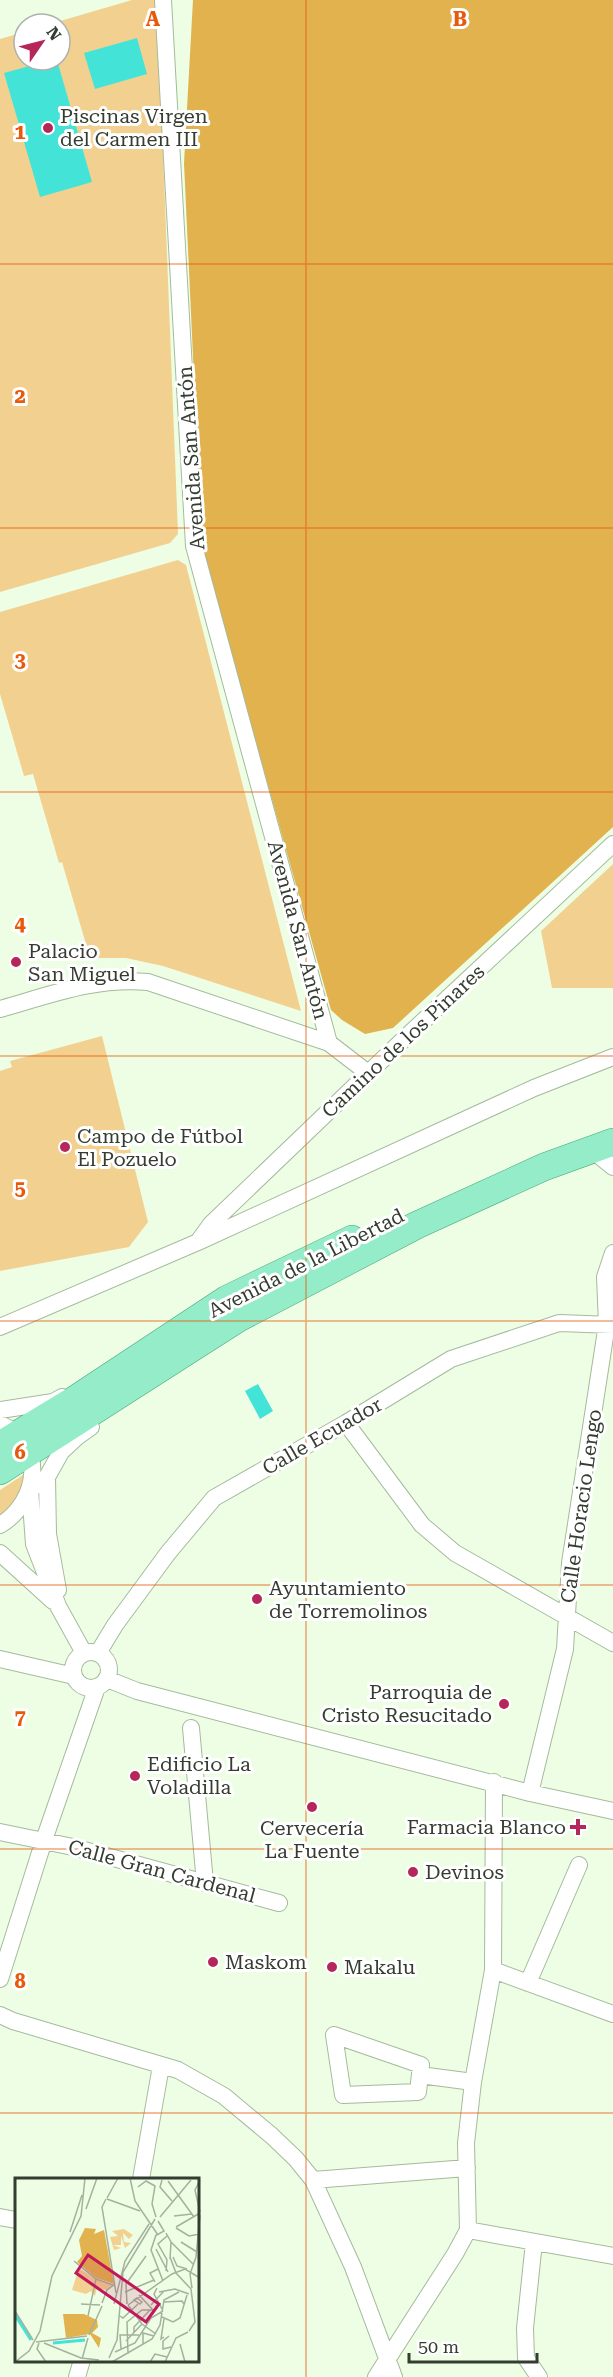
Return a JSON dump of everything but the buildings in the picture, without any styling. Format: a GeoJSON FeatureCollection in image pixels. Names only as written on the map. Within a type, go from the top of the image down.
{"type":"FeatureCollection","features":[{"type":"Feature","properties":{"kind":"main road","name":"Avenida de la Libertad"},"geometry":{"type":"LineString","coordinates":[[11,1439],[227,1299],[536,1150],[613,1123]]}},
{"type":"Feature","properties":{"kind":"main road","name":"Avenida de la Libertad"},"geometry":{"type":"LineString","coordinates":[[11,1439],[417,1225],[544,1167],[602,1146]]}},
{"type":"Feature","properties":{"kind":"main road"},"geometry":{"type":"LineString","coordinates":[[0,1471],[11,1439]]}},
{"type":"Feature","properties":{"kind":"street","name":"Avenida San Antón"},"geometry":{"type":"LineString","coordinates":[[163,0],[194,546],[329,1043]]}},
{"type":"Feature","properties":{"kind":"street","name":"Camino de los Pinares"},"geometry":{"type":"LineString","coordinates":[[198,1242],[211,1224],[368,1073],[613,844]]}},
{"type":"Feature","properties":{"kind":"street"},"geometry":{"type":"LineString","coordinates":[[0,1010],[100,981],[123,979],[148,982],[329,1043],[368,1073]]}},
{"type":"Feature","properties":{"kind":"street"},"geometry":{"type":"LineString","coordinates":[[0,1328],[198,1242],[534,1088],[613,1057]]}},
{"type":"Feature","properties":{"kind":"street"},"geometry":{"type":"LineString","coordinates":[[602,1146],[613,1167]]}},
{"type":"Feature","properties":{"kind":"street","name":"Calle Horacio Lengo"},"geometry":{"type":"LineString","coordinates":[[530,1793],[565,1648],[570,1563],[610,1325],[605,1277],[613,1253]]}},
{"type":"Feature","properties":{"kind":"street"},"geometry":{"type":"LineString","coordinates":[[0,1525],[12,1518],[23,1505],[30,1490],[47,1477],[61,1452],[76,1437],[229,1336],[239,1318]]}},
{"type":"Feature","properties":{"kind":"street","name":"Calle Ecuador"},"geometry":{"type":"LineString","coordinates":[[91,1653],[213,1498],[346,1424],[451,1359],[559,1323],[610,1325]]}},
{"type":"Feature","properties":{"kind":"street"},"geometry":{"type":"LineString","coordinates":[[0,1410],[53,1402],[105,1371],[122,1369]]}},
{"type":"Feature","properties":{"kind":"street"},"geometry":{"type":"LineString","coordinates":[[346,1424],[422,1525],[455,1553],[613,1643]]}},
{"type":"Feature","properties":{"kind":"street"},"geometry":{"type":"LineString","coordinates":[[11,1439],[32,1477],[30,1490],[34,1544],[58,1606]]}},
{"type":"Feature","properties":{"kind":"street"},"geometry":{"type":"LineString","coordinates":[[47,1477],[48,1534],[57,1578],[58,1606]]}},
{"type":"Feature","properties":{"kind":"street"},"geometry":{"type":"LineString","coordinates":[[0,1553],[58,1606],[91,1653],[103,1657],[109,1667],[44,1840],[0,1979]]}},
{"type":"Feature","properties":{"kind":"street"},"geometry":{"type":"LineString","coordinates":[[74,1676],[74,1664],[91,1653]]}},
{"type":"Feature","properties":{"kind":"street"},"geometry":{"type":"LineString","coordinates":[[0,1659],[74,1676],[82,1685],[102,1683],[137,1691],[530,1793],[613,1811]]}},
{"type":"Feature","properties":{"kind":"street"},"geometry":{"type":"LineString","coordinates":[[191,1728],[205,1883]]}},
{"type":"Feature","properties":{"kind":"street"},"geometry":{"type":"LineString","coordinates":[[376,2377],[456,2254],[468,2230],[466,2144],[473,2082],[493,1970],[494,1782]]}},
{"type":"Feature","properties":{"kind":"street","name":"Calle Gran Cardenal"},"geometry":{"type":"LineString","coordinates":[[0,1832],[44,1840],[279,1903]]}},
{"type":"Feature","properties":{"kind":"street"},"geometry":{"type":"LineString","coordinates":[[528,1983],[579,1865]]}},
{"type":"Feature","properties":{"kind":"street"},"geometry":{"type":"LineString","coordinates":[[493,1970],[613,2014]]}},
{"type":"Feature","properties":{"kind":"street"},"geometry":{"type":"LineString","coordinates":[[0,2015],[13,2021],[178,2070],[246,2112],[296,2159],[313,2180],[353,2267],[394,2377]]}},
{"type":"Feature","properties":{"kind":"street"},"geometry":{"type":"LineString","coordinates":[[334,2036],[421,2065],[420,2075],[418,2092],[343,2095],[334,2036]]}},
{"type":"Feature","properties":{"kind":"street"},"geometry":{"type":"LineString","coordinates":[[141,2178],[161,2066]]}},
{"type":"Feature","properties":{"kind":"street"},"geometry":{"type":"LineString","coordinates":[[420,2075],[473,2082]]}},
{"type":"Feature","properties":{"kind":"street"},"geometry":{"type":"LineString","coordinates":[[313,2180],[467,2168]]}},
{"type":"Feature","properties":{"kind":"street"},"geometry":{"type":"LineString","coordinates":[[0,2217],[15,2220]]}},
{"type":"Feature","properties":{"kind":"street"},"geometry":{"type":"LineString","coordinates":[[468,2230],[613,2256]]}},
{"type":"Feature","properties":{"kind":"street"},"geometry":{"type":"LineString","coordinates":[[534,2242],[525,2328],[526,2358],[539,2377]]}},
{"type":"Feature","properties":{"kind":"street"},"geometry":{"type":"LineString","coordinates":[[77,2377],[82,2362]]}},
{"type":"Feature","properties":{"kind":"shaded area"},"geometry":{"type":"Polygon","coordinates":[[[132,0],[157,0],[178,534],[170,543],[0,592],[0,39],[12,36],[12,72],[72,72],[72,18],[132,0]]]}},
{"type":"Feature","properties":{"kind":"shaded area"},"geometry":{"type":"Polygon","coordinates":[[[193,0],[613,0],[613,827],[393,1028],[365,1034],[342,1020],[331,1010],[202,550],[184,163],[193,0]]]}},
{"type":"Feature","properties":{"kind":"shaded area"},"geometry":{"type":"Polygon","coordinates":[[[178,560],[186,565],[301,1011],[163,966],[126,958],[90,958],[33,774],[24,776],[0,694],[0,612],[178,560]]]}},
{"type":"Feature","properties":{"kind":"shaded area"},"geometry":{"type":"Polygon","coordinates":[[[613,864],[613,988],[552,988],[541,931],[613,864]]]}},
{"type":"Feature","properties":{"kind":"shaded area","name":"Campo de Fútbol El Pozuelo"},"geometry":{"type":"Polygon","coordinates":[[[102,1036],[148,1222],[129,1247],[0,1271],[0,1071],[12,1067],[10,1061],[102,1036]]]}},
{"type":"Feature","properties":{"kind":"shaded area"},"geometry":{"type":"Polygon","coordinates":[[[23,1475],[23,1487],[18,1499],[0,1516],[0,1490],[23,1475]]]}},
{"type":"Feature","properties":{"kind":"water","name":"Piscinas Virgen del Carmen III"},"geometry":{"type":"Polygon","coordinates":[[[137,38],[147,74],[95,89],[84,53],[137,38]]]}},
{"type":"Feature","properties":{"kind":"water","name":"Piscinas Virgen del Carmen III"},"geometry":{"type":"Polygon","coordinates":[[[12,71],[60,72],[92,182],[40,197],[4,73],[12,71]]]}},
{"type":"Feature","properties":{"kind":"water"},"geometry":{"type":"Polygon","coordinates":[[[258,1384],[273,1411],[260,1419],[245,1391],[258,1384]]]}},
{"type":"Feature","properties":{"kind":"place","name":"Piscinas Virgen del Carmen III"},"geometry":{"type":"Point","coordinates":[48,128]}},
{"type":"Feature","properties":{"kind":"place","name":"Palacio San Miguel"},"geometry":{"type":"Point","coordinates":[16,962]}},
{"type":"Feature","properties":{"kind":"place","name":"Campo de Fútbol El Pozuelo"},"geometry":{"type":"Point","coordinates":[65,1147]}},
{"type":"Feature","properties":{"kind":"place","name":"Ayuntamiento de Torremolinos"},"geometry":{"type":"Point","coordinates":[257,1599]}},
{"type":"Feature","properties":{"kind":"place","name":"Parroquia de Cristo Resucitado"},"geometry":{"type":"Point","coordinates":[504,1704]}},
{"type":"Feature","properties":{"kind":"place","name":"Edificio La Voladilla"},"geometry":{"type":"Point","coordinates":[135,1776]}},
{"type":"Feature","properties":{"kind":"place","name":"Cervecería La Fuente"},"geometry":{"type":"Point","coordinates":[312,1807]}},
{"type":"Feature","properties":{"kind":"place","name":"Farmacia Blanco"},"geometry":{"type":"Point","coordinates":[578,1827]}},
{"type":"Feature","properties":{"kind":"place","name":"Devinos"},"geometry":{"type":"Point","coordinates":[413,1872]}},
{"type":"Feature","properties":{"kind":"place","name":"Maskom"},"geometry":{"type":"Point","coordinates":[213,1962]}},
{"type":"Feature","properties":{"kind":"place","name":"Makalu"},"geometry":{"type":"Point","coordinates":[332,1967]}}]}
